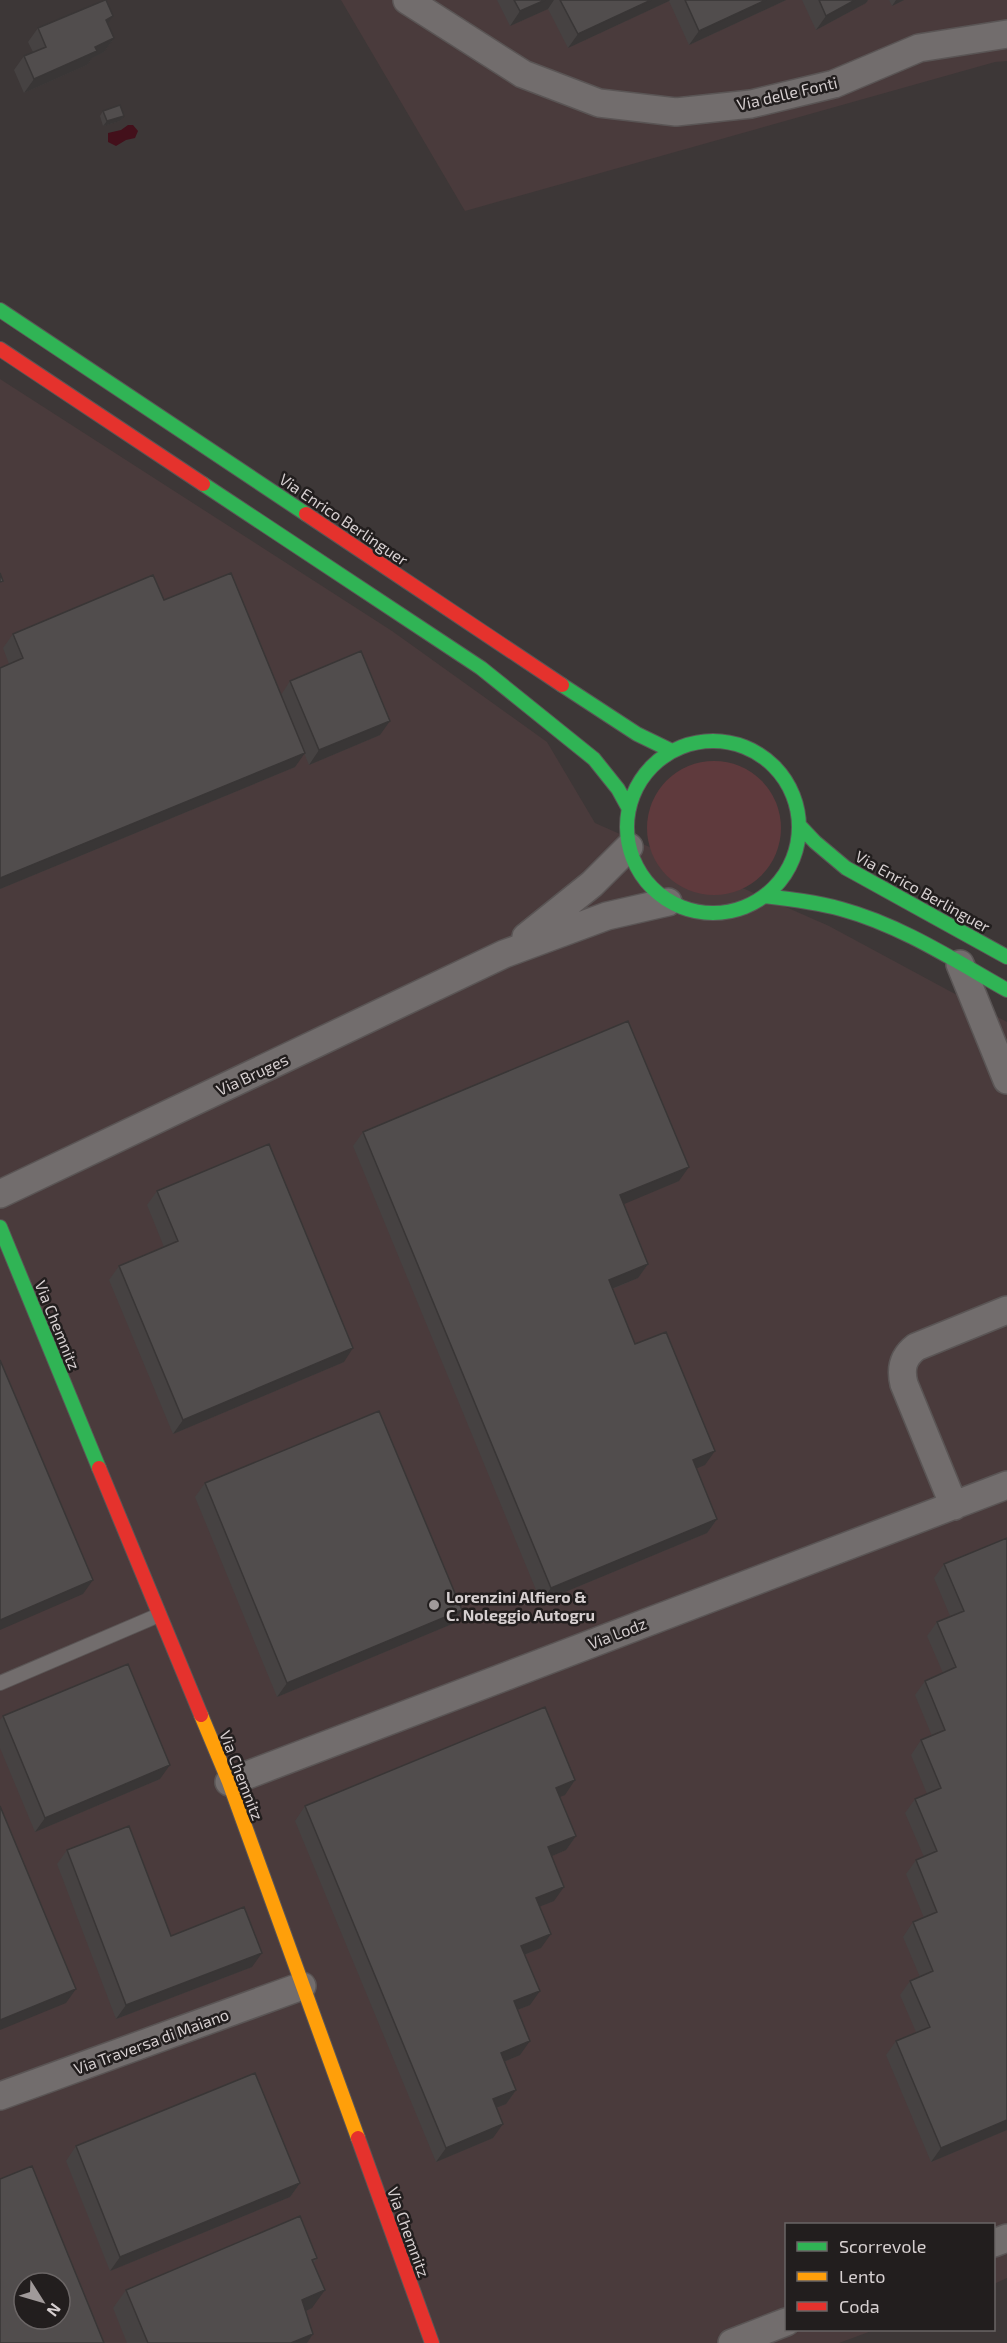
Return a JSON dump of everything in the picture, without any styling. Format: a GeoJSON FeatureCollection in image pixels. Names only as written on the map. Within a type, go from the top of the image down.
{"type":"FeatureCollection","features":[{"type":"Feature","properties":{"kind":"main road","name":"Via Enrico Berlinguer"},"geometry":{"type":"LineString","coordinates":[[0,310],[604,713],[672,751]]}},
{"type":"Feature","properties":{"kind":"main road"},"geometry":{"type":"LineString","coordinates":[[0,349],[482,668],[594,759],[618,789],[628,808]]}},
{"type":"Feature","properties":{"kind":"main road"},"geometry":{"type":"LineString","coordinates":[[704,741],[724,741],[743,746],[762,756],[777,769],[789,786],[796,805],[799,825],[798,841],[786,872],[764,896],[736,910],[721,912],[691,910],[668,902],[642,876],[629,847],[628,808],[636,788],[646,773],[672,751],[704,741]]}},
{"type":"Feature","properties":{"kind":"main road","name":"Via Enrico Berlinguer"},"geometry":{"type":"LineString","coordinates":[[799,825],[846,868],[1007,957]]}},
{"type":"Feature","properties":{"kind":"main road"},"geometry":{"type":"LineString","coordinates":[[764,896],[816,903],[856,913],[960,964],[1007,990]]}},
{"type":"Feature","properties":{"kind":"main road","name":"Via Chemnitz"},"geometry":{"type":"LineString","coordinates":[[0,1227],[229,1782],[432,2343]]}},
{"type":"Feature","properties":{"kind":"street","name":"Via delle Fonti"},"geometry":{"type":"LineString","coordinates":[[407,0],[523,74],[599,103],[675,112],[752,104],[834,84],[919,48],[1007,34]]}},
{"type":"Feature","properties":{"kind":"street","name":"Via Bruges"},"geometry":{"type":"LineString","coordinates":[[504,954],[585,890],[629,847]]}},
{"type":"Feature","properties":{"kind":"street","name":"Via Bruges"},"geometry":{"type":"LineString","coordinates":[[0,1194],[504,954],[607,916],[668,902]]}},
{"type":"Feature","properties":{"kind":"street"},"geometry":{"type":"LineString","coordinates":[[960,964],[1007,1080]]}},
{"type":"Feature","properties":{"kind":"street"},"geometry":{"type":"LineString","coordinates":[[954,1506],[904,1384],[903,1364],[909,1353],[916,1347],[1007,1310]]}},
{"type":"Feature","properties":{"kind":"street","name":"Via Lodz"},"geometry":{"type":"LineString","coordinates":[[229,1782],[1007,1485]]}},
{"type":"Feature","properties":{"kind":"street","name":"Via Traversa di Maiano"},"geometry":{"type":"LineString","coordinates":[[0,2096],[302,1986]]}},
{"type":"Feature","properties":{"kind":"street"},"geometry":{"type":"LineString","coordinates":[[732,2343],[785,2322]]}},
{"type":"Feature","properties":{"kind":"lane"},"geometry":{"type":"LineString","coordinates":[[0,1683],[159,1615]]}},
{"type":"Feature","properties":{"kind":"shaded area"},"geometry":{"type":"Polygon","coordinates":[[[341,0],[1007,0],[1007,61],[995,62],[465,211],[341,0]]]}},
{"type":"Feature","properties":{"kind":"shaded area"},"geometry":{"type":"Polygon","coordinates":[[[128,125],[133,125],[138,131],[135,138],[116,146],[108,142],[108,133],[121,130],[128,125]]]}},
{"type":"Feature","properties":{"kind":"shaded area"},"geometry":{"type":"Polygon","coordinates":[[[0,379],[392,631],[547,742],[595,823],[829,926],[1007,1022],[1007,2278],[995,2284],[995,2223],[785,2223],[785,2331],[871,2331],[839,2343],[0,2343],[0,379]]]}},
{"type":"Feature","properties":{"kind":"shaded area"},"geometry":{"type":"Polygon","coordinates":[[[714,761],[740,766],[761,781],[776,802],[781,828],[776,854],[761,875],[740,890],[714,895],[688,890],[667,875],[652,854],[647,828],[652,802],[667,781],[688,766],[714,761]]]}},
{"type":"Feature","properties":{"kind":"building"},"geometry":{"type":"Polygon","coordinates":[[[106,0],[113,16],[106,20],[114,38],[95,47],[97,51],[34,79],[24,56],[46,47],[38,28],[106,0]]]}},
{"type":"Feature","properties":{"kind":"building"},"geometry":{"type":"Polygon","coordinates":[[[514,0],[545,0],[520,11],[514,0]]]}},
{"type":"Feature","properties":{"kind":"building"},"geometry":{"type":"Polygon","coordinates":[[[560,0],[651,0],[578,34],[560,0]]]}},
{"type":"Feature","properties":{"kind":"building"},"geometry":{"type":"Polygon","coordinates":[[[685,0],[766,0],[699,31],[685,0]]]}},
{"type":"Feature","properties":{"kind":"building"},"geometry":{"type":"Polygon","coordinates":[[[819,0],[855,0],[826,16],[819,0]]]}},
{"type":"Feature","properties":{"kind":"building"},"geometry":{"type":"Polygon","coordinates":[[[120,105],[124,116],[107,121],[103,111],[120,105]]]}},
{"type":"Feature","properties":{"kind":"building"},"geometry":{"type":"Polygon","coordinates":[[[231,573],[305,753],[0,878],[0,668],[23,658],[13,634],[153,575],[164,600],[231,573]]]}},
{"type":"Feature","properties":{"kind":"building"},"geometry":{"type":"Polygon","coordinates":[[[361,651],[390,721],[319,750],[290,681],[361,651]]]}},
{"type":"Feature","properties":{"kind":"building"},"geometry":{"type":"Polygon","coordinates":[[[628,1021],[689,1167],[620,1195],[648,1264],[609,1280],[635,1344],[666,1332],[715,1451],[693,1460],[717,1519],[551,1588],[363,1132],[628,1021]]]}},
{"type":"Feature","properties":{"kind":"building"},"geometry":{"type":"Polygon","coordinates":[[[269,1144],[353,1348],[183,1420],[119,1266],[178,1241],[157,1191],[269,1144]]]}},
{"type":"Feature","properties":{"kind":"building"},"geometry":{"type":"Polygon","coordinates":[[[0,1360],[93,1580],[0,1620],[0,1360]]]}},
{"type":"Feature","properties":{"kind":"building"},"geometry":{"type":"Polygon","coordinates":[[[379,1411],[462,1610],[287,1683],[205,1483],[379,1411]]]}},
{"type":"Feature","properties":{"kind":"building"},"geometry":{"type":"Polygon","coordinates":[[[1007,1538],[1007,2120],[941,2148],[896,2041],[930,2027],[910,1981],[933,1971],[913,1922],[937,1912],[916,1860],[937,1851],[915,1799],[941,1788],[921,1740],[945,1730],[925,1681],[956,1667],[937,1622],[964,1611],[944,1564],[1007,1538]]]}},
{"type":"Feature","properties":{"kind":"building"},"geometry":{"type":"Polygon","coordinates":[[[128,1664],[170,1765],[45,1818],[3,1716],[128,1664]]]}},
{"type":"Feature","properties":{"kind":"building"},"geometry":{"type":"Polygon","coordinates":[[[545,1707],[575,1780],[556,1788],[576,1836],[548,1847],[564,1887],[536,1898],[551,1934],[521,1946],[540,1991],[514,2001],[530,2041],[501,2053],[516,2090],[493,2099],[503,2124],[446,2148],[305,1806],[545,1707]]]}},
{"type":"Feature","properties":{"kind":"building"},"geometry":{"type":"Polygon","coordinates":[[[0,1806],[76,1989],[0,2020],[0,1806]]]}},
{"type":"Feature","properties":{"kind":"building"},"geometry":{"type":"Polygon","coordinates":[[[129,1826],[171,1936],[244,1907],[262,1953],[126,2005],[67,1850],[129,1826]]]}},
{"type":"Feature","properties":{"kind":"building"},"geometry":{"type":"Polygon","coordinates":[[[255,2073],[300,2183],[120,2257],[76,2146],[255,2073]]]}},
{"type":"Feature","properties":{"kind":"building"},"geometry":{"type":"Polygon","coordinates":[[[32,2166],[104,2343],[0,2343],[0,2179],[32,2166]]]}},
{"type":"Feature","properties":{"kind":"building"},"geometry":{"type":"Polygon","coordinates":[[[300,2216],[317,2258],[312,2260],[325,2290],[302,2300],[313,2334],[291,2343],[148,2343],[126,2290],[300,2216]]]}},
{"type":"Feature","properties":{"kind":"traffic: fast"},"geometry":{"type":"LineString","coordinates":[[0,310],[306,514]]}},
{"type":"Feature","properties":{"kind":"traffic: fast"},"geometry":{"type":"LineString","coordinates":[[203,484],[481,668],[594,759],[618,789],[629,809]]}},
{"type":"Feature","properties":{"kind":"traffic: fast"},"geometry":{"type":"LineString","coordinates":[[562,685],[637,734],[672,751]]}},
{"type":"Feature","properties":{"kind":"traffic: fast"},"geometry":{"type":"LineString","coordinates":[[713,741],[746,748],[774,766],[792,794],[799,827],[792,860],[774,888],[746,906],[713,913],[680,906],[652,888],[634,860],[627,827],[634,794],[652,766],[680,748],[713,741]]}},
{"type":"Feature","properties":{"kind":"traffic: fast"},"geometry":{"type":"LineString","coordinates":[[799,825],[846,868],[1007,957]]}},
{"type":"Feature","properties":{"kind":"traffic: fast"},"geometry":{"type":"LineString","coordinates":[[764,896],[822,904],[884,924],[926,944],[1007,990]]}},
{"type":"Feature","properties":{"kind":"traffic: fast"},"geometry":{"type":"LineString","coordinates":[[0,1227],[99,1468]]}},
{"type":"Feature","properties":{"kind":"traffic: slow"},"geometry":{"type":"LineString","coordinates":[[201,1715],[229,1782],[358,2138]]}},
{"type":"Feature","properties":{"kind":"traffic: jam"},"geometry":{"type":"LineString","coordinates":[[0,349],[203,484]]}},
{"type":"Feature","properties":{"kind":"traffic: jam"},"geometry":{"type":"LineString","coordinates":[[306,514],[562,685]]}},
{"type":"Feature","properties":{"kind":"traffic: jam"},"geometry":{"type":"LineString","coordinates":[[99,1468],[201,1715]]}},
{"type":"Feature","properties":{"kind":"traffic: jam"},"geometry":{"type":"LineString","coordinates":[[358,2138],[432,2343]]}},
{"type":"Feature","properties":{"kind":"place","name":"Lorenzini Alfiero & C. Noleggio Autogru"},"geometry":{"type":"Point","coordinates":[434,1605]}}]}
